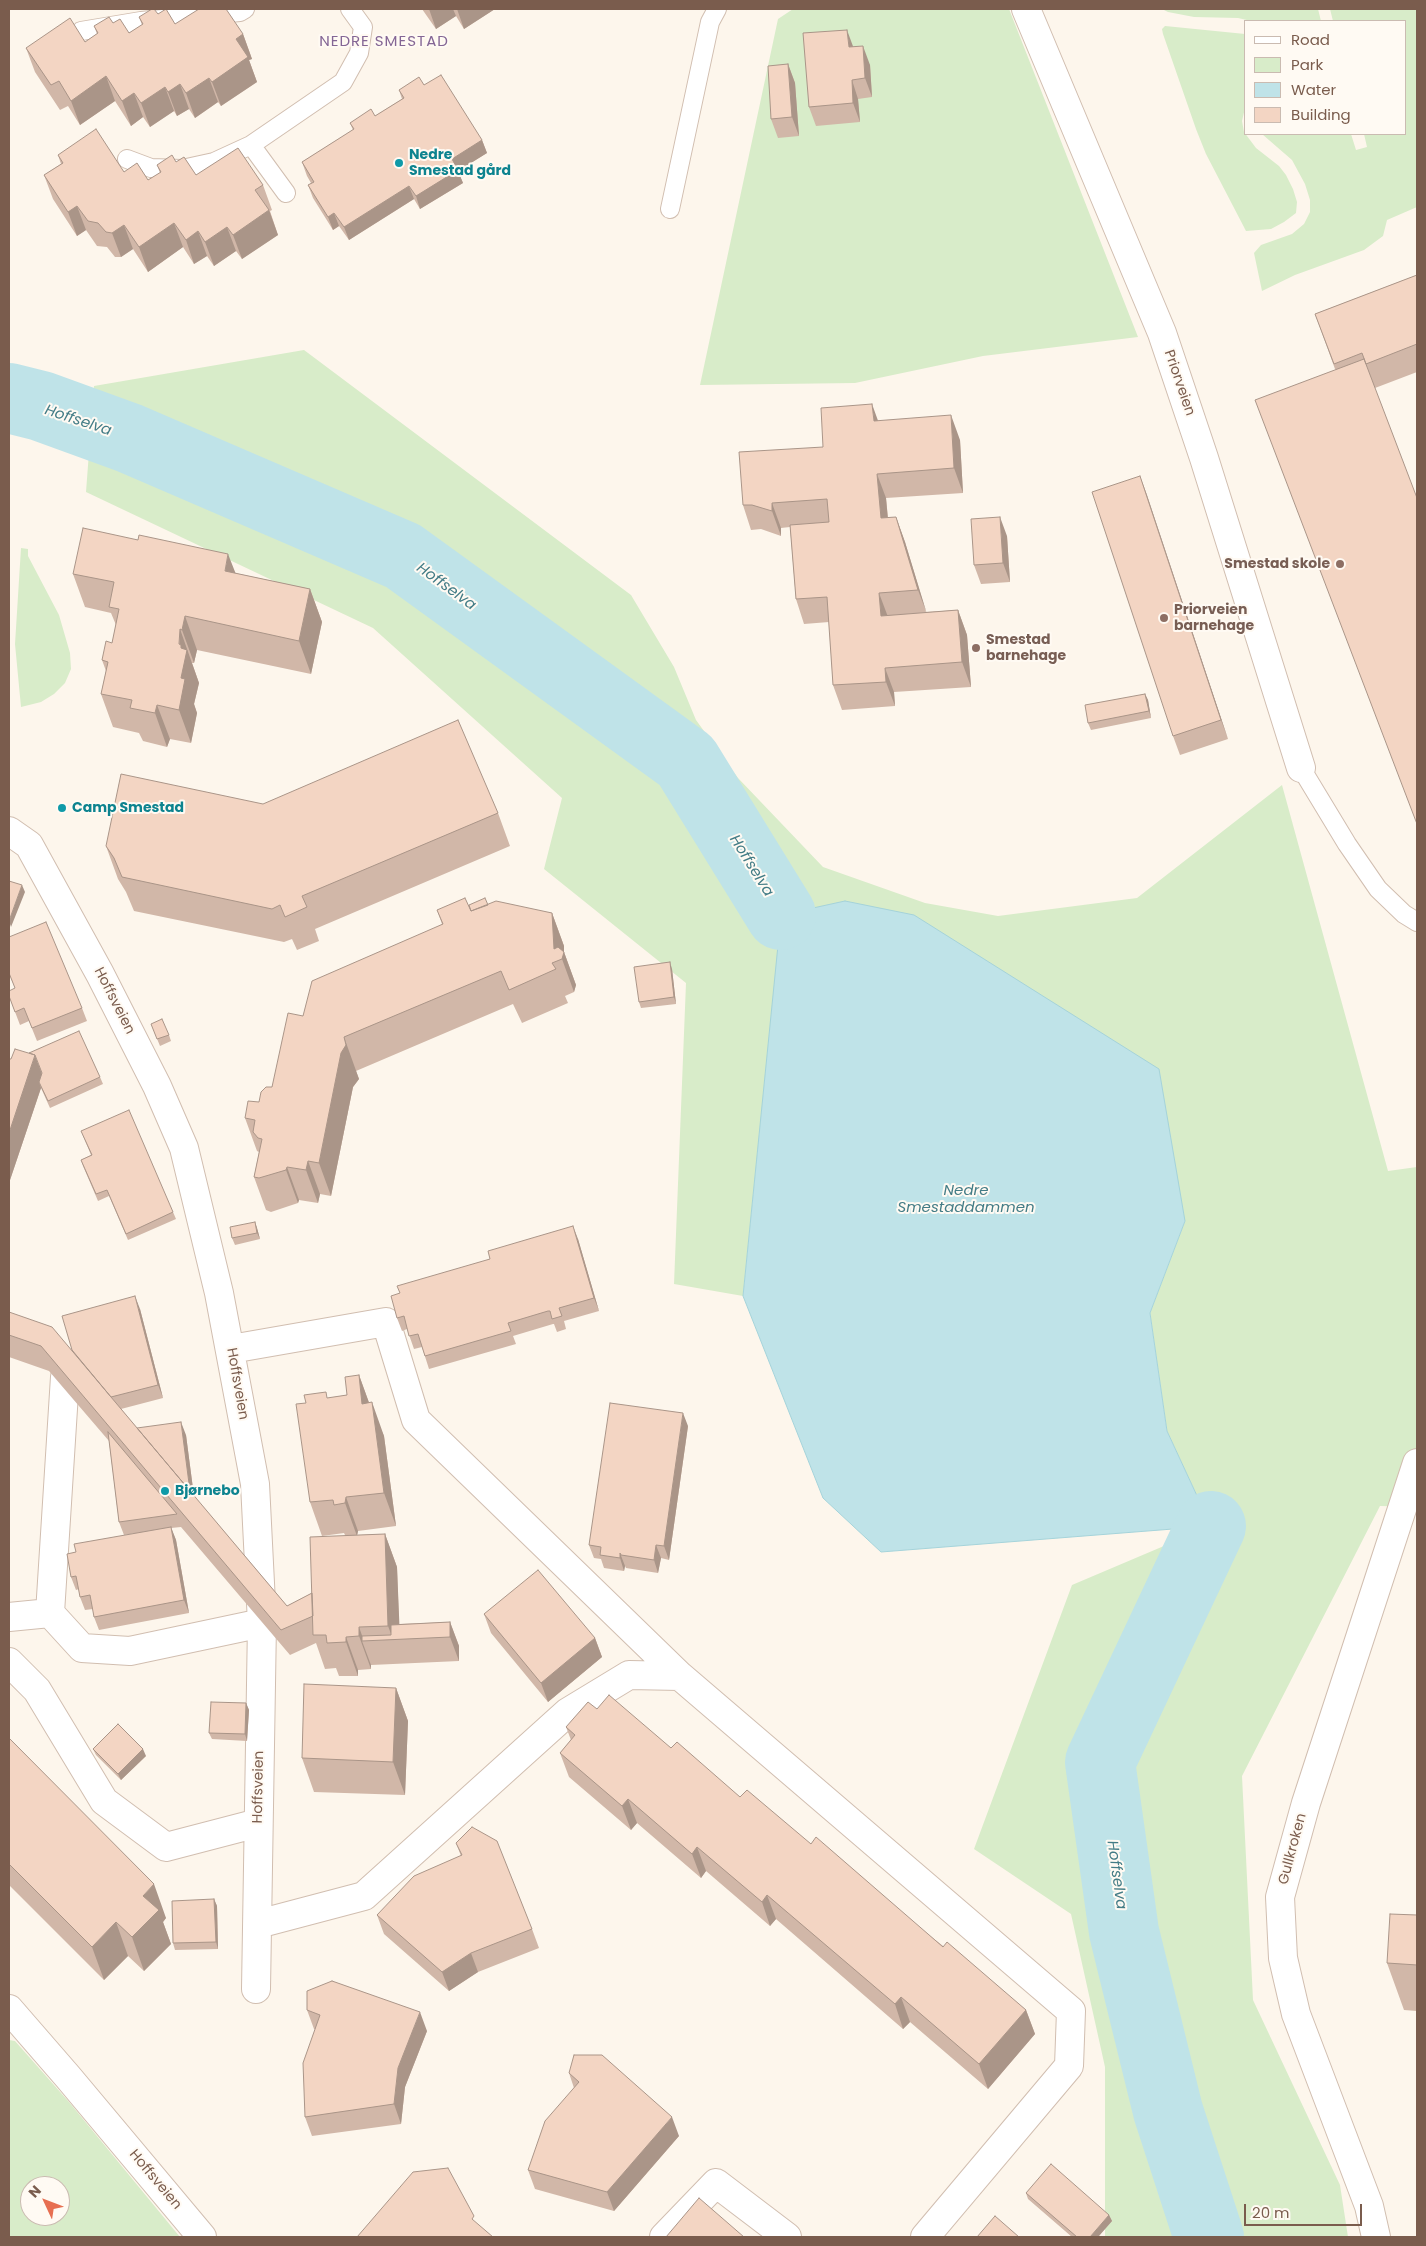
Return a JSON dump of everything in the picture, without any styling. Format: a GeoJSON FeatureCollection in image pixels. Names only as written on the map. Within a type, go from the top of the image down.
{"type":"FeatureCollection","features":[{"type":"Feature","properties":{"kind":"street","name":"Priorveien"},"geometry":{"type":"LineString","coordinates":[[1026,9],[1162,333],[1204,458],[1301,768]]}},
{"type":"Feature","properties":{"kind":"street","name":"Hoffsveien"},"geometry":{"type":"LineString","coordinates":[[9,831],[30,845],[100,974],[157,1086],[184,1148],[231,1349],[255,1484],[262,1623],[256,1989]]}},
{"type":"Feature","properties":{"kind":"street"},"geometry":{"type":"LineString","coordinates":[[231,1349],[386,1322],[416,1420],[680,1676],[1071,2011],[1069,2066],[925,2237]]}},
{"type":"Feature","properties":{"kind":"street"},"geometry":{"type":"LineString","coordinates":[[64,1377],[50,1613],[82,1648],[130,1651],[262,1623]]}},
{"type":"Feature","properties":{"kind":"street","name":"Gullkroken"},"geometry":{"type":"LineString","coordinates":[[1376,2237],[1369,2206],[1296,2014],[1283,1958],[1280,1897],[1306,1803],[1417,1463]]}},
{"type":"Feature","properties":{"kind":"street"},"geometry":{"type":"LineString","coordinates":[[9,1617],[50,1613]]}},
{"type":"Feature","properties":{"kind":"street"},"geometry":{"type":"LineString","coordinates":[[9,1662],[37,1690],[104,1800],[166,1847],[258,1823]]}},
{"type":"Feature","properties":{"kind":"street"},"geometry":{"type":"LineString","coordinates":[[258,1924],[364,1896],[568,1712],[629,1675],[680,1676]]}},
{"type":"Feature","properties":{"kind":"street","name":"Hoffsveien"},"geometry":{"type":"LineString","coordinates":[[9,2009],[202,2237]]}},
{"type":"Feature","properties":{"kind":"street"},"geometry":{"type":"LineString","coordinates":[[664,2237],[716,2182],[787,2237]]}},
{"type":"Feature","properties":{"kind":"lane"},"geometry":{"type":"LineString","coordinates":[[81,31],[141,21],[240,12],[245,9]]}},
{"type":"Feature","properties":{"kind":"lane"},"geometry":{"type":"LineString","coordinates":[[127,159],[151,168],[182,169],[214,162],[251,146],[343,82],[359,53],[363,27],[350,9]]}},
{"type":"Feature","properties":{"kind":"lane"},"geometry":{"type":"LineString","coordinates":[[670,209],[710,22],[717,9]]}},
{"type":"Feature","properties":{"kind":"lane"},"geometry":{"type":"LineString","coordinates":[[251,146],[286,193]]}},
{"type":"Feature","properties":{"kind":"lane"},"geometry":{"type":"LineString","coordinates":[[1301,768],[1347,844],[1378,889],[1404,914],[1417,922]]}},
{"type":"Feature","properties":{"kind":"green space"},"geometry":{"type":"Polygon","coordinates":[[[793,9],[1009,9],[1138,337],[983,356],[855,383],[700,385],[778,19],[793,9]]]}},
{"type":"Feature","properties":{"kind":"green space"},"geometry":{"type":"Polygon","coordinates":[[[1162,9],[1318,9],[1321,20],[1247,20],[1238,18],[1194,17],[1162,9]]]}},
{"type":"Feature","properties":{"kind":"green space"},"geometry":{"type":"Polygon","coordinates":[[[1330,9],[1417,9],[1417,207],[1387,220],[1383,236],[1364,250],[1295,275],[1262,291],[1254,253],[1261,245],[1292,234],[1304,224],[1310,212],[1310,200],[1305,184],[1292,160],[1263,135],[1351,135],[1356,150],[1367,147],[1364,135],[1406,135],[1406,20],[1333,20],[1330,9]]]}},
{"type":"Feature","properties":{"kind":"green space"},"geometry":{"type":"Polygon","coordinates":[[[1165,26],[1244,34],[1244,112],[1242,121],[1244,135],[1246,135],[1256,148],[1279,166],[1293,189],[1297,202],[1296,213],[1284,222],[1271,229],[1246,231],[1206,154],[1162,29],[1165,26]]]}},
{"type":"Feature","properties":{"kind":"green space"},"geometry":{"type":"Polygon","coordinates":[[[304,350],[631,595],[674,667],[696,720],[738,778],[823,867],[925,903],[998,916],[1137,898],[1282,785],[1388,1171],[1417,1167],[1417,1507],[1380,1506],[1242,1776],[1253,2000],[1340,2185],[1348,2237],[1105,2237],[1105,2067],[1071,1914],[974,1849],[1072,1585],[1211,1526],[1167,1431],[1150,1313],[1185,1221],[782,915],[743,1296],[674,1284],[686,983],[544,869],[562,798],[373,628],[86,492],[94,386],[304,350]]]}},
{"type":"Feature","properties":{"kind":"green space"},"geometry":{"type":"Polygon","coordinates":[[[21,548],[28,549],[28,556],[59,615],[70,653],[71,669],[65,683],[54,694],[41,702],[21,707],[15,644],[21,548]]]}},
{"type":"Feature","properties":{"kind":"green space"},"geometry":{"type":"Polygon","coordinates":[[[9,2040],[15,2041],[69,2102],[180,2237],[9,2237],[9,2040]]]}},
{"type":"Feature","properties":{"kind":"water","name":"Nedre Smestaddammen"},"geometry":{"type":"Polygon","coordinates":[[[845,901],[914,915],[1159,1069],[1185,1221],[1150,1313],[1167,1431],[1211,1526],[881,1552],[823,1498],[743,1296],[781,915],[845,901]]]}},
{"type":"Feature","properties":{"kind":"building"},"geometry":{"type":"Polygon","coordinates":[[[152,9],[158,14],[166,9],[175,24],[199,9],[226,9],[243,34],[236,39],[248,57],[212,82],[209,78],[186,93],[180,84],[168,92],[165,87],[141,103],[134,93],[122,101],[106,76],[71,101],[59,81],[51,85],[26,48],[70,18],[85,42],[98,33],[94,26],[109,17],[113,23],[120,19],[129,33],[143,24],[139,17],[152,9]]]}},
{"type":"Feature","properties":{"kind":"building"},"geometry":{"type":"Polygon","coordinates":[[[847,30],[849,47],[863,46],[865,78],[852,80],[853,103],[809,107],[803,33],[847,30]]]}},
{"type":"Feature","properties":{"kind":"building"},"geometry":{"type":"Polygon","coordinates":[[[788,64],[792,117],[771,119],[768,66],[788,64]]]}},
{"type":"Feature","properties":{"kind":"building","name":"Nedre Smestad gård"},"geometry":{"type":"Polygon","coordinates":[[[441,75],[482,140],[452,159],[458,170],[416,196],[409,186],[344,227],[334,213],[328,217],[308,185],[314,182],[302,162],[354,129],[350,123],[371,109],[375,116],[404,98],[399,90],[419,77],[424,85],[441,75]]]}},
{"type":"Feature","properties":{"kind":"building"},"geometry":{"type":"Polygon","coordinates":[[[96,129],[124,172],[137,163],[148,180],[161,172],[157,165],[172,155],[176,162],[184,157],[196,175],[238,148],[263,185],[255,190],[269,210],[233,235],[227,227],[205,242],[198,231],[186,240],[174,223],[139,247],[124,225],[112,233],[106,232],[98,223],[88,221],[77,206],[68,212],[44,175],[63,163],[58,155],[96,129]]]}},
{"type":"Feature","properties":{"kind":"building"},"geometry":{"type":"Polygon","coordinates":[[[1417,275],[1417,344],[1366,364],[1362,353],[1334,364],[1315,314],[1417,275]]]}},
{"type":"Feature","properties":{"kind":"building"},"geometry":{"type":"Polygon","coordinates":[[[1364,359],[1417,498],[1417,824],[1255,400],[1364,359]]]}},
{"type":"Feature","properties":{"kind":"building"},"geometry":{"type":"Polygon","coordinates":[[[872,404],[874,421],[951,415],[954,468],[877,474],[881,518],[896,517],[918,590],[879,593],[881,616],[958,610],[962,662],[885,668],[886,682],[833,685],[827,597],[796,599],[790,525],[829,522],[827,499],[772,503],[772,511],[752,505],[743,505],[739,452],[823,447],[821,408],[872,404]]]}},
{"type":"Feature","properties":{"kind":"building"},"geometry":{"type":"Polygon","coordinates":[[[1140,476],[1221,720],[1173,736],[1092,492],[1140,476]]]}},
{"type":"Feature","properties":{"kind":"building"},"geometry":{"type":"Polygon","coordinates":[[[1000,517],[1003,563],[974,565],[971,519],[1000,517]]]}},
{"type":"Feature","properties":{"kind":"building"},"geometry":{"type":"Polygon","coordinates":[[[83,528],[138,540],[139,535],[228,554],[225,571],[310,589],[299,641],[185,616],[182,630],[180,629],[179,644],[181,648],[187,650],[181,678],[185,679],[179,710],[157,705],[155,713],[130,708],[132,700],[101,694],[108,662],[102,660],[106,641],[112,643],[119,609],[109,607],[114,582],[73,574],[83,528]]]}},
{"type":"Feature","properties":{"kind":"building"},"geometry":{"type":"Polygon","coordinates":[[[1145,694],[1149,711],[1088,723],[1085,705],[1145,694]]]}},
{"type":"Feature","properties":{"kind":"building"},"geometry":{"type":"Polygon","coordinates":[[[458,720],[498,813],[302,896],[307,907],[285,917],[280,905],[272,909],[122,877],[114,858],[106,846],[121,774],[263,804],[458,720]]]}},
{"type":"Feature","properties":{"kind":"building"},"geometry":{"type":"Polygon","coordinates":[[[9,881],[22,885],[9,921],[9,881]]]}},
{"type":"Feature","properties":{"kind":"building"},"geometry":{"type":"Polygon","coordinates":[[[465,898],[471,911],[496,901],[552,913],[554,949],[558,947],[564,952],[562,959],[552,963],[556,969],[509,990],[501,971],[344,1037],[346,1045],[341,1053],[319,1163],[308,1161],[306,1170],[287,1167],[286,1170],[259,1178],[254,1177],[262,1139],[258,1138],[253,1132],[255,1120],[245,1118],[248,1101],[259,1102],[261,1092],[266,1087],[272,1087],[288,1013],[303,1016],[312,981],[443,924],[437,910],[465,898]]]}},
{"type":"Feature","properties":{"kind":"building"},"geometry":{"type":"Polygon","coordinates":[[[485,898],[488,905],[471,911],[469,905],[485,898]]]}},
{"type":"Feature","properties":{"kind":"building"},"geometry":{"type":"Polygon","coordinates":[[[46,922],[82,1008],[32,1028],[24,1008],[15,1012],[9,996],[9,991],[15,988],[9,973],[9,937],[46,922]]]}},
{"type":"Feature","properties":{"kind":"building"},"geometry":{"type":"Polygon","coordinates":[[[670,962],[674,997],[639,1002],[634,967],[670,962]]]}},
{"type":"Feature","properties":{"kind":"building"},"geometry":{"type":"Polygon","coordinates":[[[162,1019],[169,1035],[157,1039],[151,1024],[162,1019]]]}},
{"type":"Feature","properties":{"kind":"building"},"geometry":{"type":"Polygon","coordinates":[[[79,1031],[100,1077],[48,1101],[39,1082],[42,1073],[35,1055],[29,1053],[79,1031]]]}},
{"type":"Feature","properties":{"kind":"building"},"geometry":{"type":"Polygon","coordinates":[[[15,1049],[35,1055],[9,1133],[9,1059],[11,1059],[15,1049]]]}},
{"type":"Feature","properties":{"kind":"building"},"geometry":{"type":"Polygon","coordinates":[[[129,1110],[173,1212],[126,1234],[107,1190],[96,1194],[81,1160],[92,1155],[81,1131],[129,1110]]]}},
{"type":"Feature","properties":{"kind":"building"},"geometry":{"type":"Polygon","coordinates":[[[255,1222],[257,1233],[232,1238],[230,1227],[255,1222]]]}},
{"type":"Feature","properties":{"kind":"building"},"geometry":{"type":"Polygon","coordinates":[[[573,1226],[594,1298],[559,1308],[562,1316],[552,1319],[550,1311],[548,1311],[508,1323],[511,1331],[425,1356],[418,1334],[409,1336],[404,1316],[397,1318],[391,1296],[400,1293],[397,1286],[490,1259],[488,1251],[573,1226]]]}},
{"type":"Feature","properties":{"kind":"building"},"geometry":{"type":"Polygon","coordinates":[[[135,1296],[158,1385],[111,1397],[72,1350],[62,1316],[135,1296]]]}},
{"type":"Feature","properties":{"kind":"building"},"geometry":{"type":"Polygon","coordinates":[[[9,1312],[52,1327],[287,1606],[312,1593],[313,1616],[281,1630],[41,1346],[9,1335],[9,1312]]]}},
{"type":"Feature","properties":{"kind":"building"},"geometry":{"type":"Polygon","coordinates":[[[359,1375],[362,1404],[372,1402],[384,1493],[346,1497],[345,1503],[334,1505],[333,1500],[310,1502],[296,1404],[306,1403],[304,1395],[326,1392],[327,1398],[347,1395],[345,1377],[359,1375]]]}},
{"type":"Feature","properties":{"kind":"building"},"geometry":{"type":"Polygon","coordinates":[[[610,1403],[683,1413],[664,1546],[656,1545],[654,1560],[621,1555],[620,1553],[620,1558],[600,1555],[601,1547],[589,1545],[610,1403]]]}},
{"type":"Feature","properties":{"kind":"building"},"geometry":{"type":"Polygon","coordinates":[[[181,1422],[190,1491],[137,1428],[181,1422]]]}},
{"type":"Feature","properties":{"kind":"building"},"geometry":{"type":"Polygon","coordinates":[[[108,1432],[177,1514],[119,1522],[108,1432]]]}},
{"type":"Feature","properties":{"kind":"building"},"geometry":{"type":"Polygon","coordinates":[[[171,1527],[184,1600],[94,1617],[90,1595],[80,1597],[76,1576],[71,1577],[67,1554],[76,1552],[74,1544],[171,1527]]]}},
{"type":"Feature","properties":{"kind":"building"},"geometry":{"type":"Polygon","coordinates":[[[385,1534],[388,1626],[359,1627],[359,1636],[346,1637],[346,1642],[327,1643],[326,1635],[313,1635],[310,1537],[385,1534]]]}},
{"type":"Feature","properties":{"kind":"building"},"geometry":{"type":"Polygon","coordinates":[[[538,1570],[595,1638],[541,1683],[484,1614],[538,1570]]]}},
{"type":"Feature","properties":{"kind":"building"},"geometry":{"type":"Polygon","coordinates":[[[450,1622],[450,1637],[362,1641],[362,1636],[391,1635],[391,1625],[450,1622]]]}},
{"type":"Feature","properties":{"kind":"building"},"geometry":{"type":"Polygon","coordinates":[[[304,1684],[396,1688],[393,1762],[302,1758],[304,1684]]]}},
{"type":"Feature","properties":{"kind":"building"},"geometry":{"type":"Polygon","coordinates":[[[609,1695],[671,1748],[677,1742],[740,1797],[747,1790],[811,1844],[816,1837],[943,1947],[947,1942],[1026,2010],[979,2064],[901,1997],[895,2004],[767,1895],[762,1902],[697,1847],[692,1854],[628,1799],[622,1806],[560,1753],[575,1735],[566,1727],[588,1702],[597,1709],[609,1695]]]}},
{"type":"Feature","properties":{"kind":"building"},"geometry":{"type":"Polygon","coordinates":[[[211,1702],[246,1703],[245,1734],[209,1733],[211,1702]]]}},
{"type":"Feature","properties":{"kind":"building"},"geometry":{"type":"Polygon","coordinates":[[[118,1724],[143,1749],[118,1774],[93,1749],[118,1724]]]}},
{"type":"Feature","properties":{"kind":"building"},"geometry":{"type":"Polygon","coordinates":[[[9,1738],[154,1884],[143,1896],[159,1910],[132,1937],[116,1922],[92,1947],[9,1864],[9,1738]]]}},
{"type":"Feature","properties":{"kind":"building"},"geometry":{"type":"Polygon","coordinates":[[[472,1827],[497,1841],[532,1929],[471,1953],[442,1972],[377,1915],[414,1876],[462,1855],[456,1843],[472,1827]]]}},
{"type":"Feature","properties":{"kind":"building"},"geometry":{"type":"Polygon","coordinates":[[[214,1899],[216,1942],[173,1943],[172,1901],[214,1899]]]}},
{"type":"Feature","properties":{"kind":"building"},"geometry":{"type":"Polygon","coordinates":[[[1390,1914],[1417,1915],[1417,1965],[1387,1963],[1390,1914]]]}},
{"type":"Feature","properties":{"kind":"building"},"geometry":{"type":"Polygon","coordinates":[[[332,1981],[420,2012],[398,2068],[394,2104],[305,2117],[303,2063],[320,2015],[307,2010],[307,1991],[332,1981]]]}},
{"type":"Feature","properties":{"kind":"building"},"geometry":{"type":"Polygon","coordinates":[[[574,2055],[602,2055],[672,2117],[607,2192],[528,2170],[545,2121],[579,2082],[569,2073],[574,2055]]]}},
{"type":"Feature","properties":{"kind":"building"},"geometry":{"type":"Polygon","coordinates":[[[1051,2164],[1109,2215],[1090,2237],[1077,2237],[1026,2193],[1051,2164]]]}},
{"type":"Feature","properties":{"kind":"building"},"geometry":{"type":"Polygon","coordinates":[[[448,2168],[474,2216],[472,2219],[493,2237],[357,2237],[413,2172],[448,2168]]]}},
{"type":"Feature","properties":{"kind":"building"},"geometry":{"type":"Polygon","coordinates":[[[699,2198],[744,2237],[666,2237],[699,2198]]]}},
{"type":"Feature","properties":{"kind":"building"},"geometry":{"type":"Polygon","coordinates":[[[995,2216],[1019,2237],[977,2237],[995,2216]]]}},
{"type":"Feature","properties":{"kind":"waterway","name":"Hoffselva"},"geometry":{"type":"LineString","coordinates":[[9,398],[41,406],[129,438],[403,556],[686,761],[781,915]]}},
{"type":"Feature","properties":{"kind":"waterway","name":"Hoffselva"},"geometry":{"type":"LineString","coordinates":[[1209,2237],[1168,2111],[1124,1932],[1100,1762],[1211,1526]]}},
{"type":"Feature","properties":{"kind":"place","name":"Nedre Smestad gård"},"geometry":{"type":"Point","coordinates":[399,163]}},
{"type":"Feature","properties":{"kind":"place","name":"Smestad skole"},"geometry":{"type":"Point","coordinates":[1340,564]}},
{"type":"Feature","properties":{"kind":"place","name":"Priorveien barnehage"},"geometry":{"type":"Point","coordinates":[1164,618]}},
{"type":"Feature","properties":{"kind":"place","name":"Smestad barnehage"},"geometry":{"type":"Point","coordinates":[976,648]}},
{"type":"Feature","properties":{"kind":"place","name":"Camp Smestad"},"geometry":{"type":"Point","coordinates":[62,808]}},
{"type":"Feature","properties":{"kind":"place","name":"Bjørnebo"},"geometry":{"type":"Point","coordinates":[165,1491]}},
{"type":"Feature","properties":{"kind":"district","name":"NEDRE SMESTAD"},"geometry":{"type":"Point","coordinates":[384,42]}}]}
